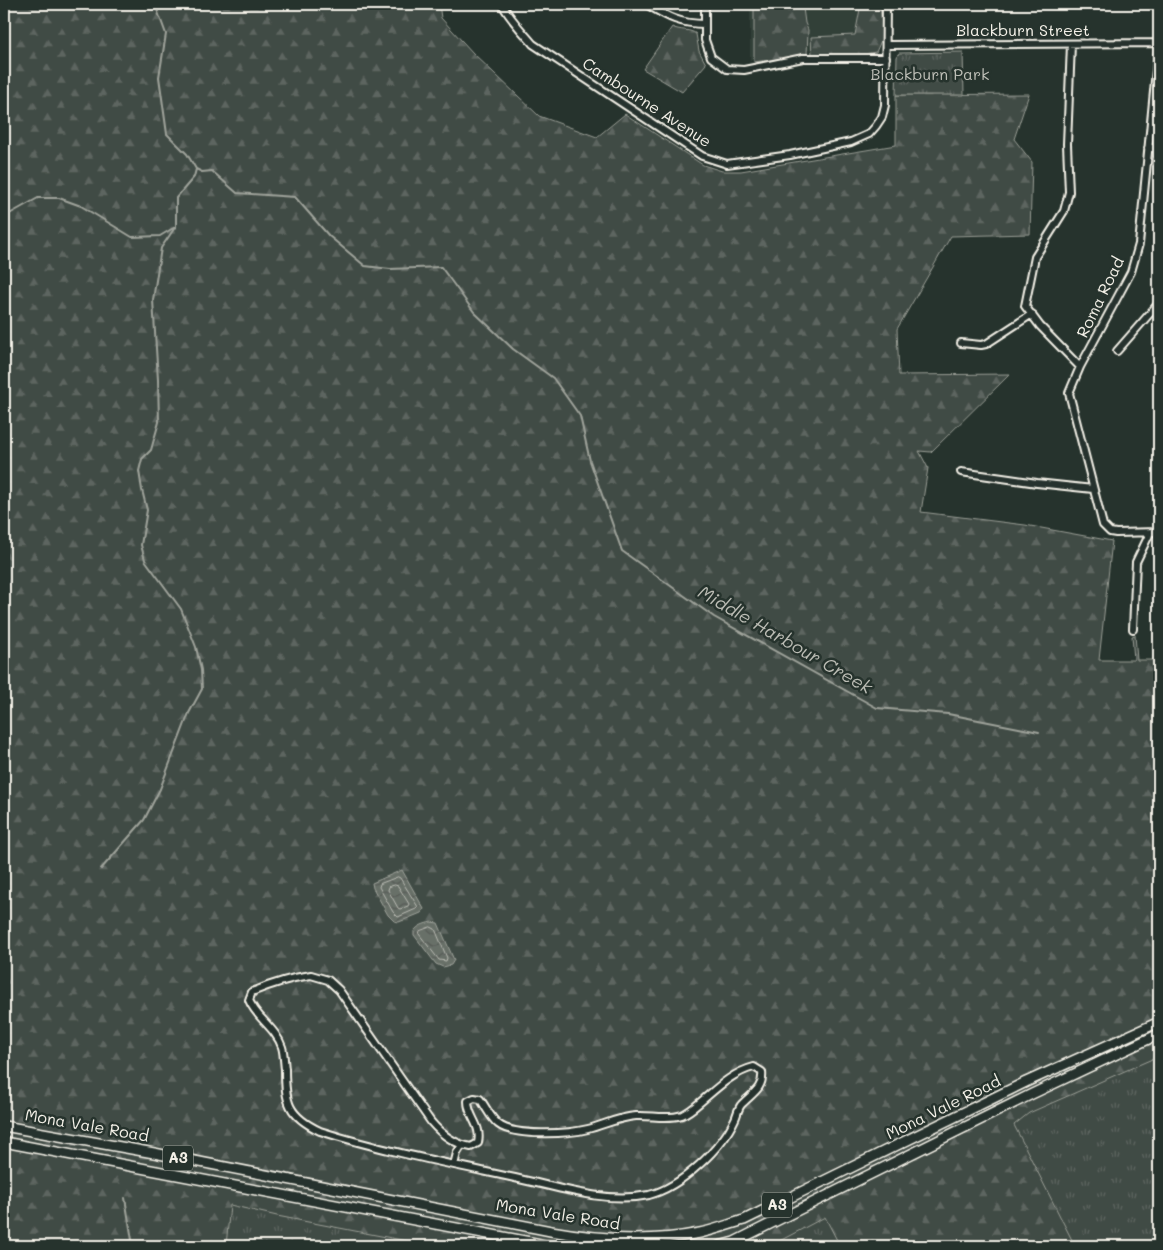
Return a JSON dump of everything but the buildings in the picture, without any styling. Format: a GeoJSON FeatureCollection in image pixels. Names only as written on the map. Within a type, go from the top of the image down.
{"type":"FeatureCollection","features":[{"type":"Feature","properties":{"kind":"highway","name":"Mona Vale Road"},"geometry":{"type":"LineString","coordinates":[[4,1126],[154,1153],[587,1237],[644,1240],[702,1233],[744,1220],[1026,1082],[1159,1022]]}},
{"type":"Feature","properties":{"kind":"highway","name":"Mona Vale Road"},"geometry":{"type":"LineString","coordinates":[[719,1246],[756,1231],[1032,1094],[1159,1034]]}},
{"type":"Feature","properties":{"kind":"highway","name":"Mona Vale Road"},"geometry":{"type":"LineString","coordinates":[[4,1142],[551,1246]]}},
{"type":"Feature","properties":{"kind":"street","name":"Cambourne Avenue"},"geometry":{"type":"LineString","coordinates":[[502,4],[507,13],[533,44],[702,156],[726,164],[790,155],[852,142],[869,134],[882,117],[885,105],[886,4]]}},
{"type":"Feature","properties":{"kind":"street"},"geometry":{"type":"LineString","coordinates":[[646,4],[670,18],[688,24],[705,24]]}},
{"type":"Feature","properties":{"kind":"street"},"geometry":{"type":"LineString","coordinates":[[705,4],[705,40],[711,56],[727,69],[744,70],[803,58],[886,58]]}},
{"type":"Feature","properties":{"kind":"street","name":"Roma Road"},"geometry":{"type":"LineString","coordinates":[[1150,532],[1116,533],[1110,532],[1103,525],[1069,393],[1080,367],[1131,272],[1139,244],[1159,40]]}},
{"type":"Feature","properties":{"kind":"street"},"geometry":{"type":"LineString","coordinates":[[1071,44],[1068,144],[1069,192],[1064,211],[1035,257],[1026,306],[1040,326],[1080,367]]}},
{"type":"Feature","properties":{"kind":"street","name":"Blackburn Street"},"geometry":{"type":"LineString","coordinates":[[887,45],[1159,44]]}},
{"type":"Feature","properties":{"kind":"street"},"geometry":{"type":"LineString","coordinates":[[1148,148],[1159,148]]}},
{"type":"Feature","properties":{"kind":"street"},"geometry":{"type":"LineString","coordinates":[[1117,351],[1159,303]]}},
{"type":"Feature","properties":{"kind":"street"},"geometry":{"type":"LineString","coordinates":[[961,343],[986,344],[1032,314]]}},
{"type":"Feature","properties":{"kind":"street"},"geometry":{"type":"LineString","coordinates":[[961,472],[1093,489]]}},
{"type":"Feature","properties":{"kind":"street"},"geometry":{"type":"LineString","coordinates":[[1132,629],[1136,562],[1150,532],[1159,532]]}},
{"type":"Feature","properties":{"kind":"street"},"geometry":{"type":"LineString","coordinates":[[311,975],[328,980],[350,1004],[436,1128],[462,1146],[471,1147],[478,1143],[480,1133],[468,1106],[468,1101],[474,1098],[480,1099],[498,1124],[509,1130],[569,1132],[594,1128],[636,1116],[668,1117],[682,1115],[742,1070],[754,1067],[762,1072],[763,1080],[740,1107],[729,1132],[711,1154],[691,1172],[668,1187],[651,1194],[631,1198],[614,1198],[454,1165],[337,1136],[311,1127],[295,1114],[286,1099],[282,1046],[252,1008],[248,1000],[252,992],[291,978],[311,975]]}},
{"type":"Feature","properties":{"kind":"street"},"geometry":{"type":"LineString","coordinates":[[454,1165],[457,1153],[462,1146]]}},
{"type":"Feature","properties":{"kind":"shaded area"},"geometry":{"type":"Polygon","coordinates":[[[750,4],[878,4],[873,49],[805,50],[750,60],[750,4]]]}},
{"type":"Feature","properties":{"kind":"green space"},"geometry":{"type":"Polygon","coordinates":[[[4,4],[439,4],[441,18],[473,53],[539,116],[597,137],[625,114],[703,165],[722,171],[741,171],[896,145],[896,95],[1029,94],[1014,139],[1032,162],[1030,234],[951,236],[897,329],[899,375],[1010,374],[931,452],[919,451],[928,468],[921,512],[1025,525],[1112,541],[1099,660],[1134,660],[1132,636],[1135,635],[1137,660],[1159,660],[1159,1246],[4,1246],[4,4]]]}},
{"type":"Feature","properties":{"kind":"green space"},"geometry":{"type":"Polygon","coordinates":[[[754,4],[773,4],[773,6],[788,11],[803,8],[808,30],[807,55],[754,62],[754,4]]]}},
{"type":"Feature","properties":{"kind":"green space"},"geometry":{"type":"Polygon","coordinates":[[[861,4],[880,4],[883,36],[876,52],[852,56],[812,55],[811,37],[855,35],[861,4]]]}},
{"type":"Feature","properties":{"kind":"green space"},"geometry":{"type":"Polygon","coordinates":[[[672,27],[696,34],[699,51],[706,64],[682,92],[643,69],[672,27]]]}},
{"type":"Feature","properties":{"kind":"green space","name":"Blackburn Park"},"geometry":{"type":"Polygon","coordinates":[[[963,52],[964,95],[896,95],[897,57],[899,53],[963,52]]]}},
{"type":"Feature","properties":{"kind":"green space"},"geometry":{"type":"Polygon","coordinates":[[[1159,1056],[1159,1246],[1075,1246],[1014,1125],[1029,1113],[1159,1056]]]}},
{"type":"Feature","properties":{"kind":"green space"},"geometry":{"type":"Polygon","coordinates":[[[230,1205],[277,1216],[433,1246],[226,1246],[230,1205]]]}},
{"type":"Feature","properties":{"kind":"green space"},"geometry":{"type":"Polygon","coordinates":[[[825,1217],[840,1246],[770,1246],[825,1217]]]}},
{"type":"Feature","properties":{"kind":"water"},"geometry":{"type":"Polygon","coordinates":[[[402,870],[424,909],[421,913],[399,922],[394,921],[388,915],[372,883],[402,870]]]}},
{"type":"Feature","properties":{"kind":"water"},"geometry":{"type":"Polygon","coordinates":[[[431,922],[438,923],[454,960],[451,965],[443,967],[436,964],[414,935],[414,931],[418,927],[431,922]]]}},
{"type":"Feature","properties":{"kind":"waterway","name":"Middle Harbour Creek"},"geometry":{"type":"LineString","coordinates":[[155,4],[166,34],[159,77],[167,134],[187,154],[196,169],[194,177],[176,198],[176,226]]}},
{"type":"Feature","properties":{"kind":"waterway","name":"Middle Harbour Creek"},"geometry":{"type":"LineString","coordinates":[[196,169],[202,172],[212,171],[237,193],[295,197],[329,236],[365,266],[390,269],[441,267],[474,312],[513,349],[553,378],[580,416],[590,461],[622,551],[714,617],[877,708],[948,714],[1039,732]]}},
{"type":"Feature","properties":{"kind":"waterway"},"geometry":{"type":"LineString","coordinates":[[4,217],[38,198],[59,198],[81,206],[132,237],[160,236],[175,227]]}},
{"type":"Feature","properties":{"kind":"waterway"},"geometry":{"type":"LineString","coordinates":[[101,869],[144,820],[160,789],[189,713],[202,689],[201,670],[196,647],[181,609],[145,560],[141,545],[147,510],[139,471],[142,459],[151,450],[159,422],[153,300],[161,248],[176,226]]}},
{"type":"Feature","properties":{"kind":"waterway"},"geometry":{"type":"LineString","coordinates":[[125,1198],[133,1246]]}}]}
